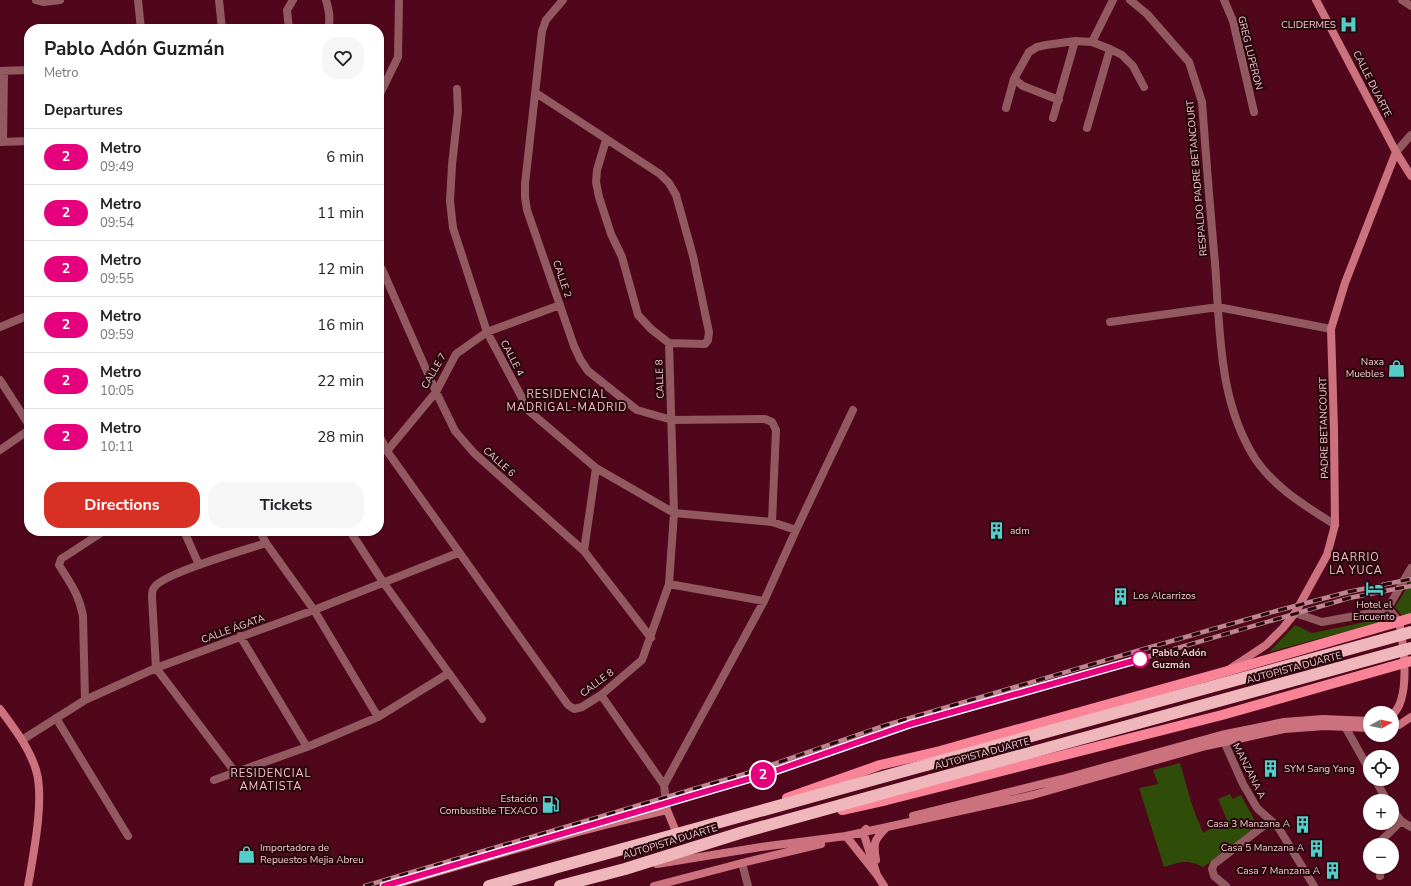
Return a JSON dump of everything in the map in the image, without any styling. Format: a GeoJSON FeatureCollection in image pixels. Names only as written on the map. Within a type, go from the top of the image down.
{"type":"FeatureCollection","features":[{"type":"Feature","properties":{"kind":"highway","name":"AUTOPISTA DUARTE"},"geometry":{"type":"LineString","coordinates":[[489,886],[1411,633]]}},
{"type":"Feature","properties":{"kind":"highway","name":"AUTOPISTA DUARTE"},"geometry":{"type":"LineString","coordinates":[[560,886],[624,869],[740,833],[1411,648]]}},
{"type":"Feature","properties":{"kind":"main road","name":"CALLE DUARTE"},"geometry":{"type":"LineString","coordinates":[[1316,0],[1396,152],[1411,176]]}},
{"type":"Feature","properties":{"kind":"main road","name":"PADRE BETANCOURT"},"geometry":{"type":"LineString","coordinates":[[1224,672],[1266,645],[1283,628],[1295,613],[1327,555],[1335,525],[1331,328],[1345,283],[1396,152]]}},
{"type":"Feature","properties":{"kind":"main road"},"geometry":{"type":"LineString","coordinates":[[709,826],[880,765],[940,751],[1411,618]]}},
{"type":"Feature","properties":{"kind":"main road"},"geometry":{"type":"LineString","coordinates":[[1399,621],[1411,633]]}},
{"type":"Feature","properties":{"kind":"main road"},"geometry":{"type":"LineString","coordinates":[[1399,621],[1409,662],[1408,691],[1399,710]]}},
{"type":"Feature","properties":{"kind":"main road"},"geometry":{"type":"LineString","coordinates":[[1317,644],[1330,647],[1337,676],[1331,684]]}},
{"type":"Feature","properties":{"kind":"main road"},"geometry":{"type":"LineString","coordinates":[[740,833],[902,796],[1222,715],[1409,662]]}},
{"type":"Feature","properties":{"kind":"main road"},"geometry":{"type":"LineString","coordinates":[[0,710],[22,740],[32,760],[38,781],[38,818],[28,886]]}},
{"type":"Feature","properties":{"kind":"main road"},"geometry":{"type":"LineString","coordinates":[[1399,725],[1411,717]]}},
{"type":"Feature","properties":{"kind":"main road"},"geometry":{"type":"LineString","coordinates":[[863,832],[866,829],[1284,722],[1322,718],[1363,721]]}},
{"type":"Feature","properties":{"kind":"main road"},"geometry":{"type":"LineString","coordinates":[[624,869],[761,847],[846,836],[886,828],[1033,795],[1222,738],[1284,729],[1325,726],[1363,728]]}},
{"type":"Feature","properties":{"kind":"main road"},"geometry":{"type":"LineString","coordinates":[[390,886],[533,844],[614,822],[667,810],[677,834]]}},
{"type":"Feature","properties":{"kind":"main road"},"geometry":{"type":"LineString","coordinates":[[878,875],[875,845],[877,837],[886,828]]}},
{"type":"Feature","properties":{"kind":"main road"},"geometry":{"type":"LineString","coordinates":[[863,832],[878,875],[884,886]]}},
{"type":"Feature","properties":{"kind":"main road"},"geometry":{"type":"LineString","coordinates":[[846,836],[878,875]]}},
{"type":"Feature","properties":{"kind":"main road"},"geometry":{"type":"LineString","coordinates":[[654,886],[742,863],[828,843],[846,836]]}},
{"type":"Feature","properties":{"kind":"street"},"geometry":{"type":"LineString","coordinates":[[41,1],[60,0]]}},
{"type":"Feature","properties":{"kind":"street"},"geometry":{"type":"LineString","coordinates":[[138,0],[140,24]]}},
{"type":"Feature","properties":{"kind":"street"},"geometry":{"type":"LineString","coordinates":[[219,0],[221,24]]}},
{"type":"Feature","properties":{"kind":"street"},"geometry":{"type":"LineString","coordinates":[[288,24],[287,10],[293,0]]}},
{"type":"Feature","properties":{"kind":"street"},"geometry":{"type":"LineString","coordinates":[[326,0],[330,24]]}},
{"type":"Feature","properties":{"kind":"street"},"geometry":{"type":"LineString","coordinates":[[384,86],[398,57],[399,0]]}},
{"type":"Feature","properties":{"kind":"street","name":"CALLE 2"},"geometry":{"type":"LineString","coordinates":[[563,0],[546,20],[542,31],[525,184],[525,197],[527,210],[574,346],[588,371],[637,410],[672,420],[765,419],[772,422],[776,430],[772,522]]}},
{"type":"Feature","properties":{"kind":"street"},"geometry":{"type":"LineString","coordinates":[[1092,42],[1113,0]]}},
{"type":"Feature","properties":{"kind":"street","name":"RESPALDO PADRE BETANCOURT"},"geometry":{"type":"LineString","coordinates":[[1130,0],[1147,14],[1189,62],[1202,102],[1224,372],[1239,429],[1256,460],[1275,482],[1292,497],[1335,525]]}},
{"type":"Feature","properties":{"kind":"street","name":"GREG LUPERON"},"geometry":{"type":"LineString","coordinates":[[1224,0],[1233,21],[1254,112]]}},
{"type":"Feature","properties":{"kind":"street"},"geometry":{"type":"LineString","coordinates":[[1402,0],[1411,6]]}},
{"type":"Feature","properties":{"kind":"street"},"geometry":{"type":"LineString","coordinates":[[1053,118],[1075,42]]}},
{"type":"Feature","properties":{"kind":"street"},"geometry":{"type":"LineString","coordinates":[[1006,108],[1014,79],[1028,52],[1037,47],[1075,42],[1092,42],[1122,55],[1134,66],[1144,87]]}},
{"type":"Feature","properties":{"kind":"street"},"geometry":{"type":"LineString","coordinates":[[1087,128],[1110,49]]}},
{"type":"Feature","properties":{"kind":"street"},"geometry":{"type":"LineString","coordinates":[[24,70],[2,71],[1,142],[24,141]]}},
{"type":"Feature","properties":{"kind":"street"},"geometry":{"type":"LineString","coordinates":[[1014,79],[1024,86],[1058,100]]}},
{"type":"Feature","properties":{"kind":"street","name":"CALLE 4"},"geometry":{"type":"LineString","coordinates":[[457,89],[458,111],[450,201],[453,228],[487,332],[529,411],[596,468],[674,513],[772,522],[796,530]]}},
{"type":"Feature","properties":{"kind":"street"},"geometry":{"type":"LineString","coordinates":[[536,93],[660,174],[669,183],[676,195],[693,256],[708,332],[708,340],[705,344],[669,343],[651,330],[638,315],[622,257],[611,234],[599,197],[596,182],[597,170],[606,140]]}},
{"type":"Feature","properties":{"kind":"street"},"geometry":{"type":"LineString","coordinates":[[1396,152],[1411,135]]}},
{"type":"Feature","properties":{"kind":"street","name":"CALLE 6"},"geometry":{"type":"LineString","coordinates":[[384,274],[436,392],[455,431],[474,453],[584,551],[651,638]]}},
{"type":"Feature","properties":{"kind":"street","name":"CALLE 7"},"geometry":{"type":"LineString","coordinates":[[387,451],[436,392],[456,354],[487,332],[560,305]]}},
{"type":"Feature","properties":{"kind":"street"},"geometry":{"type":"LineString","coordinates":[[1110,322],[1218,308],[1331,328]]}},
{"type":"Feature","properties":{"kind":"street"},"geometry":{"type":"LineString","coordinates":[[0,327],[24,317]]}},
{"type":"Feature","properties":{"kind":"street","name":"CALLE 8"},"geometry":{"type":"LineString","coordinates":[[384,445],[458,553],[568,705],[574,709],[582,707],[601,695],[642,660],[669,584],[674,513],[669,343]]}},
{"type":"Feature","properties":{"kind":"street"},"geometry":{"type":"LineString","coordinates":[[0,380],[24,417]]}},
{"type":"Feature","properties":{"kind":"street"},"geometry":{"type":"LineString","coordinates":[[664,785],[764,601],[796,530],[854,410]]}},
{"type":"Feature","properties":{"kind":"street"},"geometry":{"type":"LineString","coordinates":[[0,450],[24,433]]}},
{"type":"Feature","properties":{"kind":"street"},"geometry":{"type":"LineString","coordinates":[[584,551],[596,468]]}},
{"type":"Feature","properties":{"kind":"street"},"geometry":{"type":"LineString","coordinates":[[85,700],[82,616],[80,602],[73,587],[59,565],[61,559],[96,536]]}},
{"type":"Feature","properties":{"kind":"street"},"geometry":{"type":"LineString","coordinates":[[186,536],[199,565]]}},
{"type":"Feature","properties":{"kind":"street"},"geometry":{"type":"LineString","coordinates":[[262,536],[314,610],[378,717]]}},
{"type":"Feature","properties":{"kind":"street"},"geometry":{"type":"LineString","coordinates":[[353,536],[383,582],[482,719]]}},
{"type":"Feature","properties":{"kind":"street"},"geometry":{"type":"LineString","coordinates":[[235,772],[156,668],[152,597],[154,587],[162,580],[199,565],[266,543]]}},
{"type":"Feature","properties":{"kind":"street","name":"CALLE ÁGATA"},"geometry":{"type":"LineString","coordinates":[[22,740],[85,700],[156,668],[314,610],[458,553]]}},
{"type":"Feature","properties":{"kind":"street"},"geometry":{"type":"LineString","coordinates":[[1295,613],[1322,622],[1366,614],[1388,608],[1411,568]]}},
{"type":"Feature","properties":{"kind":"street"},"geometry":{"type":"LineString","coordinates":[[669,584],[764,601]]}},
{"type":"Feature","properties":{"kind":"street"},"geometry":{"type":"LineString","coordinates":[[1388,608],[1399,621]]}},
{"type":"Feature","properties":{"kind":"street"},"geometry":{"type":"LineString","coordinates":[[240,636],[307,747]]}},
{"type":"Feature","properties":{"kind":"street"},"geometry":{"type":"LineString","coordinates":[[214,780],[307,747],[378,717],[448,673]]}},
{"type":"Feature","properties":{"kind":"street"},"geometry":{"type":"LineString","coordinates":[[601,695],[664,785],[667,810]]}},
{"type":"Feature","properties":{"kind":"street"},"geometry":{"type":"LineString","coordinates":[[56,718],[128,836]]}},
{"type":"Feature","properties":{"kind":"street"},"geometry":{"type":"LineString","coordinates":[[1341,719],[1363,759]]}},
{"type":"Feature","properties":{"kind":"street","name":"MANZANA A"},"geometry":{"type":"LineString","coordinates":[[1222,738],[1243,784],[1257,808],[1278,827],[1314,886]]}},
{"type":"Feature","properties":{"kind":"street"},"geometry":{"type":"LineString","coordinates":[[1399,818],[1411,827]]}},
{"type":"Feature","properties":{"kind":"street"},"geometry":{"type":"LineString","coordinates":[[1226,886],[1214,876],[1212,869],[1214,864],[1270,821]]}},
{"type":"Feature","properties":{"kind":"street"},"geometry":{"type":"LineString","coordinates":[[1384,838],[1401,821]]}},
{"type":"Feature","properties":{"kind":"street"},"geometry":{"type":"LineString","coordinates":[[742,863],[748,886]]}},
{"type":"Feature","properties":{"kind":"green space"},"geometry":{"type":"Polygon","coordinates":[[[1411,581],[1411,614],[1402,616],[1395,607],[1411,581]]]}},
{"type":"Feature","properties":{"kind":"green space"},"geometry":{"type":"Polygon","coordinates":[[[1389,615],[1393,619],[1269,652],[1295,625],[1312,633],[1370,621],[1389,615]]]}},
{"type":"Feature","properties":{"kind":"green space"},"geometry":{"type":"Polygon","coordinates":[[[1180,763],[1192,805],[1203,833],[1227,820],[1218,799],[1230,794],[1233,799],[1241,795],[1256,823],[1254,828],[1242,840],[1203,867],[1197,864],[1184,862],[1164,867],[1139,788],[1158,784],[1153,770],[1180,763]]]}},
{"type":"Feature","properties":{"kind":"railway"},"geometry":{"type":"LineString","coordinates":[[365,886],[748,773],[883,726],[1137,651],[1348,592],[1411,579]]}},
{"type":"Feature","properties":{"kind":"railway"},"geometry":{"type":"LineString","coordinates":[[927,719],[1349,598],[1411,586]]}},
{"type":"Feature","properties":{"kind":"railway"},"geometry":{"type":"LineString","coordinates":[[748,779],[911,724]]}},
{"type":"Feature","properties":{"kind":"metro line","name":"2"},"geometry":{"type":"LineString","coordinates":[[384,886],[772,772],[910,724],[1140,659]]}},
{"type":"Feature","properties":{"kind":"place","name":"CLIDERMES"},"geometry":{"type":"Point","coordinates":[1349,25]}},
{"type":"Feature","properties":{"kind":"place","name":"Naxa Muebles"},"geometry":{"type":"Point","coordinates":[1397,368]}},
{"type":"Feature","properties":{"kind":"place","name":"adm"},"geometry":{"type":"Point","coordinates":[997,531]}},
{"type":"Feature","properties":{"kind":"place","name":"Hotel el Encuento"},"geometry":{"type":"Point","coordinates":[1374,588]}},
{"type":"Feature","properties":{"kind":"place","name":"Los Alcarrizos"},"geometry":{"type":"Point","coordinates":[1120,596]}},
{"type":"Feature","properties":{"kind":"place","name":"Pablo Adón Guzmán"},"geometry":{"type":"Point","coordinates":[1140,659]}},
{"type":"Feature","properties":{"kind":"place","name":"SYM Sang Yang"},"geometry":{"type":"Point","coordinates":[1271,769]}},
{"type":"Feature","properties":{"kind":"place","name":"Estación Combustible TEXACO"},"geometry":{"type":"Point","coordinates":[551,805]}},
{"type":"Feature","properties":{"kind":"place","name":"Casa 3 Manzana A"},"geometry":{"type":"Point","coordinates":[1303,824]}},
{"type":"Feature","properties":{"kind":"place","name":"Casa 5 Manzana A"},"geometry":{"type":"Point","coordinates":[1317,848]}},
{"type":"Feature","properties":{"kind":"place","name":"Importadora de Repuestos Mejia Abreu"},"geometry":{"type":"Point","coordinates":[247,854]}},
{"type":"Feature","properties":{"kind":"place","name":"Casa 7 Manzana A"},"geometry":{"type":"Point","coordinates":[1333,871]}},
{"type":"Feature","properties":{"kind":"district","name":"RESIDENCIAL MADRIGAL-MADRID"},"geometry":{"type":"Point","coordinates":[567,400]}},
{"type":"Feature","properties":{"kind":"district","name":"BARRIO LA YUCA"},"geometry":{"type":"Point","coordinates":[1356,563]}},
{"type":"Feature","properties":{"kind":"district","name":"RESIDENCIAL AMATISTA"},"geometry":{"type":"Point","coordinates":[271,779]}}]}
